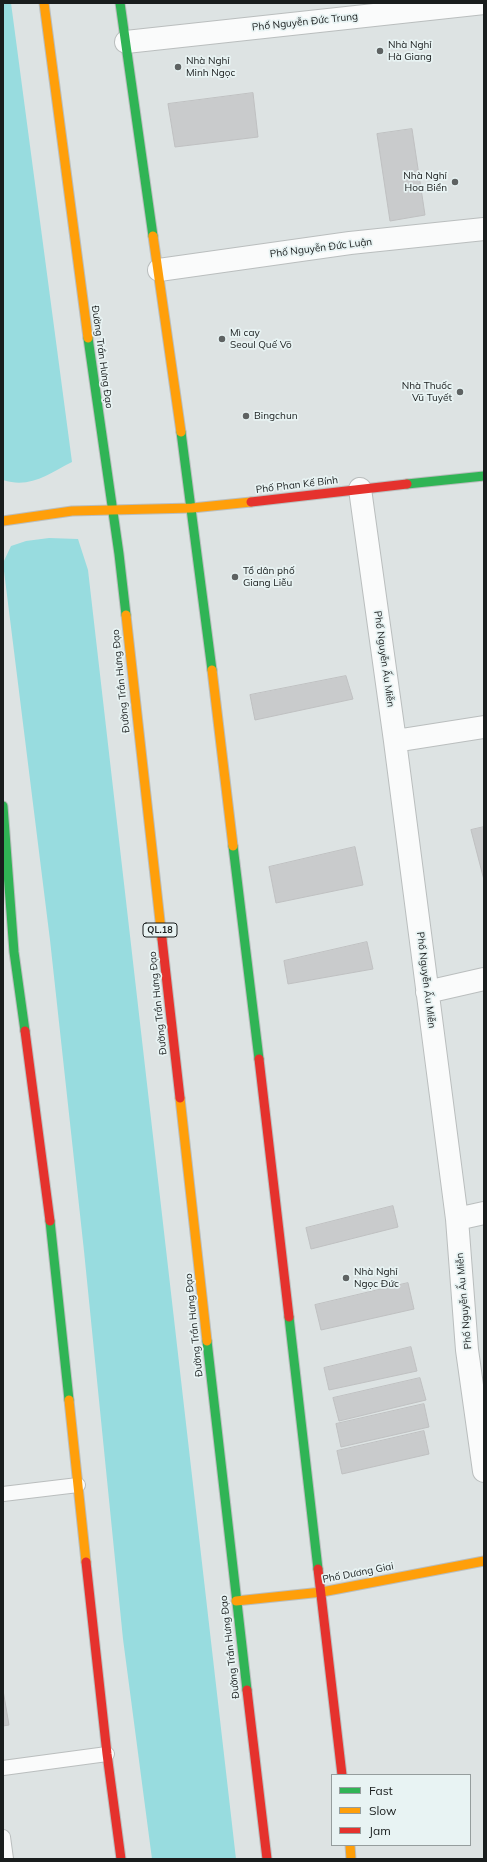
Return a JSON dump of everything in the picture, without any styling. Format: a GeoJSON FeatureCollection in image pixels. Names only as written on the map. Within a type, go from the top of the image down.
{"type":"FeatureCollection","features":[{"type":"Feature","properties":{"kind":"main road","name":"Đường Trần Hưng Đạo"},"geometry":{"type":"LineString","coordinates":[[44,3],[119,554],[236,1601],[267,1859]]}},
{"type":"Feature","properties":{"kind":"main road"},"geometry":{"type":"LineString","coordinates":[[120,3],[192,508],[261,1074],[342,1774]]}},
{"type":"Feature","properties":{"kind":"main road","name":"Phố Phan Kế Bính"},"geometry":{"type":"LineString","coordinates":[[3,521],[72,511],[192,508],[484,476]]}},
{"type":"Feature","properties":{"kind":"main road"},"geometry":{"type":"LineString","coordinates":[[3,806],[8,953],[46,1186],[107,1754],[121,1859]]}},
{"type":"Feature","properties":{"kind":"main road","name":"Phố Dương Giai"},"geometry":{"type":"LineString","coordinates":[[236,1601],[322,1592],[484,1561]]}},
{"type":"Feature","properties":{"kind":"main road"},"geometry":{"type":"LineString","coordinates":[[350,1846],[351,1859]]}},
{"type":"Feature","properties":{"kind":"street","name":"Phố Nguyễn Đức Trung"},"geometry":{"type":"LineString","coordinates":[[126,42],[484,3]]}},
{"type":"Feature","properties":{"kind":"street","name":"Phố Nguyễn Đức Luận"},"geometry":{"type":"LineString","coordinates":[[159,270],[350,243],[484,229]]}},
{"type":"Feature","properties":{"kind":"street","name":"Phố Nguyễn Ấu Miễn"},"geometry":{"type":"LineString","coordinates":[[360,489],[395,741],[457,1219],[476,1348],[484,1471]]}},
{"type":"Feature","properties":{"kind":"street"},"geometry":{"type":"LineString","coordinates":[[395,741],[484,727]]}},
{"type":"Feature","properties":{"kind":"street"},"geometry":{"type":"LineString","coordinates":[[427,992],[484,980]]}},
{"type":"Feature","properties":{"kind":"street"},"geometry":{"type":"LineString","coordinates":[[457,1219],[484,1213]]}},
{"type":"Feature","properties":{"kind":"lane"},"geometry":{"type":"LineString","coordinates":[[3,1494],[78,1485]]}},
{"type":"Feature","properties":{"kind":"lane"},"geometry":{"type":"LineString","coordinates":[[3,1768],[107,1754]]}},
{"type":"Feature","properties":{"kind":"lane"},"geometry":{"type":"LineString","coordinates":[[3,1837],[6,1859]]}},
{"type":"Feature","properties":{"kind":"shaded area"},"geometry":{"type":"Polygon","coordinates":[[[3,3],[11,3],[72,462],[39,479],[22,483],[3,480],[3,3]]]}},
{"type":"Feature","properties":{"kind":"shaded area"},"geometry":{"type":"Polygon","coordinates":[[[49,538],[78,539],[88,570],[236,1859],[152,1859],[123,1639],[84,1251],[50,940],[3,563],[11,546],[26,541],[49,538]]]}},
{"type":"Feature","properties":{"kind":"building"},"geometry":{"type":"Polygon","coordinates":[[[253,93],[258,137],[175,147],[168,104],[253,93]]]}},
{"type":"Feature","properties":{"kind":"building"},"geometry":{"type":"Polygon","coordinates":[[[412,129],[425,215],[390,221],[377,134],[412,129]]]}},
{"type":"Feature","properties":{"kind":"building"},"geometry":{"type":"Polygon","coordinates":[[[346,676],[353,699],[255,720],[250,695],[346,676]]]}},
{"type":"Feature","properties":{"kind":"building"},"geometry":{"type":"Polygon","coordinates":[[[484,827],[484,880],[471,830],[484,827]]]}},
{"type":"Feature","properties":{"kind":"building"},"geometry":{"type":"Polygon","coordinates":[[[355,847],[363,885],[276,903],[269,867],[355,847]]]}},
{"type":"Feature","properties":{"kind":"building"},"geometry":{"type":"Polygon","coordinates":[[[367,942],[373,969],[288,984],[284,961],[367,942]]]}},
{"type":"Feature","properties":{"kind":"building"},"geometry":{"type":"Polygon","coordinates":[[[393,1206],[398,1227],[311,1249],[306,1228],[393,1206]]]}},
{"type":"Feature","properties":{"kind":"building"},"geometry":{"type":"Polygon","coordinates":[[[408,1283],[414,1309],[321,1330],[315,1305],[408,1283]]]}},
{"type":"Feature","properties":{"kind":"building"},"geometry":{"type":"Polygon","coordinates":[[[411,1347],[417,1371],[329,1390],[324,1368],[411,1347]]]}},
{"type":"Feature","properties":{"kind":"building"},"geometry":{"type":"Polygon","coordinates":[[[420,1378],[426,1400],[339,1421],[333,1398],[420,1378]]]}},
{"type":"Feature","properties":{"kind":"building"},"geometry":{"type":"Polygon","coordinates":[[[424,1404],[429,1427],[341,1447],[336,1424],[424,1404]]]}},
{"type":"Feature","properties":{"kind":"building"},"geometry":{"type":"Polygon","coordinates":[[[424,1431],[429,1454],[342,1474],[337,1451],[424,1431]]]}},
{"type":"Feature","properties":{"kind":"building"},"geometry":{"type":"Polygon","coordinates":[[[3,1690],[9,1725],[3,1726],[3,1690]]]}},
{"type":"Feature","properties":{"kind":"traffic: fast"},"geometry":{"type":"LineString","coordinates":[[120,3],[153,236]]}},
{"type":"Feature","properties":{"kind":"traffic: fast"},"geometry":{"type":"LineString","coordinates":[[88,338],[119,554],[126,615]]}},
{"type":"Feature","properties":{"kind":"traffic: fast"},"geometry":{"type":"LineString","coordinates":[[181,432],[212,670]]}},
{"type":"Feature","properties":{"kind":"traffic: fast"},"geometry":{"type":"LineString","coordinates":[[407,484],[484,476]]}},
{"type":"Feature","properties":{"kind":"traffic: fast"},"geometry":{"type":"LineString","coordinates":[[3,806],[14,952],[25,1031]]}},
{"type":"Feature","properties":{"kind":"traffic: fast"},"geometry":{"type":"LineString","coordinates":[[233,846],[259,1059]]}},
{"type":"Feature","properties":{"kind":"traffic: fast"},"geometry":{"type":"LineString","coordinates":[[50,1221],[69,1400]]}},
{"type":"Feature","properties":{"kind":"traffic: fast"},"geometry":{"type":"LineString","coordinates":[[289,1317],[318,1569]]}},
{"type":"Feature","properties":{"kind":"traffic: fast"},"geometry":{"type":"LineString","coordinates":[[207,1341],[247,1690]]}},
{"type":"Feature","properties":{"kind":"traffic: slow"},"geometry":{"type":"LineString","coordinates":[[44,3],[88,338]]}},
{"type":"Feature","properties":{"kind":"traffic: slow"},"geometry":{"type":"LineString","coordinates":[[153,236],[181,432]]}},
{"type":"Feature","properties":{"kind":"traffic: slow"},"geometry":{"type":"LineString","coordinates":[[3,521],[72,511],[192,508],[251,502]]}},
{"type":"Feature","properties":{"kind":"traffic: slow"},"geometry":{"type":"LineString","coordinates":[[126,615],[162,939]]}},
{"type":"Feature","properties":{"kind":"traffic: slow"},"geometry":{"type":"LineString","coordinates":[[212,670],[233,846]]}},
{"type":"Feature","properties":{"kind":"traffic: slow"},"geometry":{"type":"LineString","coordinates":[[180,1098],[207,1341]]}},
{"type":"Feature","properties":{"kind":"traffic: slow"},"geometry":{"type":"LineString","coordinates":[[69,1400],[86,1562]]}},
{"type":"Feature","properties":{"kind":"traffic: slow"},"geometry":{"type":"LineString","coordinates":[[236,1601],[322,1592],[484,1561]]}},
{"type":"Feature","properties":{"kind":"traffic: slow"},"geometry":{"type":"LineString","coordinates":[[350,1846],[351,1859]]}},
{"type":"Feature","properties":{"kind":"traffic: jam"},"geometry":{"type":"LineString","coordinates":[[251,502],[407,484]]}},
{"type":"Feature","properties":{"kind":"traffic: jam"},"geometry":{"type":"LineString","coordinates":[[162,939],[180,1098]]}},
{"type":"Feature","properties":{"kind":"traffic: jam"},"geometry":{"type":"LineString","coordinates":[[25,1031],[50,1221]]}},
{"type":"Feature","properties":{"kind":"traffic: jam"},"geometry":{"type":"LineString","coordinates":[[259,1059],[289,1317]]}},
{"type":"Feature","properties":{"kind":"traffic: jam"},"geometry":{"type":"LineString","coordinates":[[86,1562],[107,1754],[121,1859]]}},
{"type":"Feature","properties":{"kind":"traffic: jam"},"geometry":{"type":"LineString","coordinates":[[318,1569],[342,1774]]}},
{"type":"Feature","properties":{"kind":"traffic: jam"},"geometry":{"type":"LineString","coordinates":[[247,1690],[267,1859]]}},
{"type":"Feature","properties":{"kind":"place","name":"Nhà Nghỉ Hà Giang"},"geometry":{"type":"Point","coordinates":[380,51]}},
{"type":"Feature","properties":{"kind":"place","name":"Nhà Nghỉ Minh Ngọc"},"geometry":{"type":"Point","coordinates":[178,67]}},
{"type":"Feature","properties":{"kind":"place","name":"Nhà Nghỉ Hoa Biển"},"geometry":{"type":"Point","coordinates":[455,182]}},
{"type":"Feature","properties":{"kind":"place","name":"Mì cay Seoul Quế Võ"},"geometry":{"type":"Point","coordinates":[222,339]}},
{"type":"Feature","properties":{"kind":"place","name":"Nhà Thuốc Vũ Tuyết"},"geometry":{"type":"Point","coordinates":[460,392]}},
{"type":"Feature","properties":{"kind":"place","name":"Bingchun"},"geometry":{"type":"Point","coordinates":[246,416]}},
{"type":"Feature","properties":{"kind":"place","name":"Tổ dân phố Giang Liễu"},"geometry":{"type":"Point","coordinates":[235,577]}},
{"type":"Feature","properties":{"kind":"place","name":"Nhà Nghỉ Ngọc Đức"},"geometry":{"type":"Point","coordinates":[346,1278]}}]}
